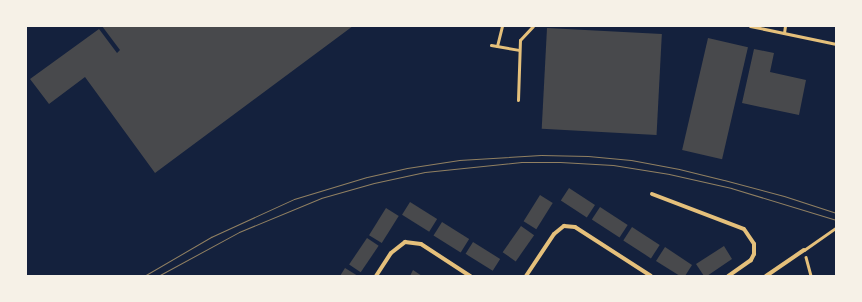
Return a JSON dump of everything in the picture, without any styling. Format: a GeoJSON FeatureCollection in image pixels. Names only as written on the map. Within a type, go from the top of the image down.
{"type":"FeatureCollection","features":[{"type":"Feature","properties":{"kind":"street"},"geometry":{"type":"LineString","coordinates":[[652,194],[744,229],[754,244],[754,254],[751,260],[728,276]]}},
{"type":"Feature","properties":{"kind":"street"},"geometry":{"type":"LineString","coordinates":[[526,276],[554,234],[564,226],[575,227],[651,276]]}},
{"type":"Feature","properties":{"kind":"street"},"geometry":{"type":"LineString","coordinates":[[376,276],[391,253],[404,242],[421,244],[470,276]]}},
{"type":"Feature","properties":{"kind":"street"},"geometry":{"type":"LineString","coordinates":[[766,276],[804,250]]}},
{"type":"Feature","properties":{"kind":"lane"},"geometry":{"type":"LineString","coordinates":[[497,46],[502,26]]}},
{"type":"Feature","properties":{"kind":"lane"},"geometry":{"type":"LineString","coordinates":[[518,100],[520,40],[533,26]]}},
{"type":"Feature","properties":{"kind":"lane"},"geometry":{"type":"LineString","coordinates":[[750,26],[836,44]]}},
{"type":"Feature","properties":{"kind":"lane"},"geometry":{"type":"LineString","coordinates":[[784,33],[786,26]]}},
{"type":"Feature","properties":{"kind":"lane"},"geometry":{"type":"LineString","coordinates":[[491,45],[519,50]]}},
{"type":"Feature","properties":{"kind":"lane"},"geometry":{"type":"LineString","coordinates":[[804,250],[836,228]]}},
{"type":"Feature","properties":{"kind":"path"},"geometry":{"type":"LineString","coordinates":[[804,250],[811,276]]}},
{"type":"Feature","properties":{"kind":"building"},"geometry":{"type":"Polygon","coordinates":[[[102,26],[353,26],[155,173],[85,77],[49,104],[30,79],[99,29],[117,53],[120,50],[102,26]]]}},
{"type":"Feature","properties":{"kind":"building"},"geometry":{"type":"Polygon","coordinates":[[[547,28],[662,34],[657,135],[542,129],[547,28]]]}},
{"type":"Feature","properties":{"kind":"building"},"geometry":{"type":"Polygon","coordinates":[[[708,38],[748,47],[722,159],[682,150],[708,38]]]}},
{"type":"Feature","properties":{"kind":"building"},"geometry":{"type":"Polygon","coordinates":[[[754,49],[774,53],[770,72],[806,80],[799,115],[742,103],[754,49]]]}},
{"type":"Feature","properties":{"kind":"building"},"geometry":{"type":"Polygon","coordinates":[[[569,188],[595,205],[587,217],[561,201],[569,188]]]}},
{"type":"Feature","properties":{"kind":"building"},"geometry":{"type":"Polygon","coordinates":[[[540,195],[553,203],[536,229],[524,221],[540,195]]]}},
{"type":"Feature","properties":{"kind":"building"},"geometry":{"type":"Polygon","coordinates":[[[410,202],[437,219],[429,232],[402,215],[410,202]]]}},
{"type":"Feature","properties":{"kind":"building"},"geometry":{"type":"Polygon","coordinates":[[[600,207],[628,225],[620,238],[592,220],[600,207]]]}},
{"type":"Feature","properties":{"kind":"building"},"geometry":{"type":"Polygon","coordinates":[[[386,208],[399,216],[382,243],[369,235],[386,208]]]}},
{"type":"Feature","properties":{"kind":"building"},"geometry":{"type":"Polygon","coordinates":[[[442,222],[469,239],[461,253],[434,236],[442,222]]]}},
{"type":"Feature","properties":{"kind":"building"},"geometry":{"type":"Polygon","coordinates":[[[521,226],[534,235],[516,261],[503,252],[521,226]]]}},
{"type":"Feature","properties":{"kind":"building"},"geometry":{"type":"Polygon","coordinates":[[[632,227],[660,245],[651,258],[623,240],[632,227]]]}},
{"type":"Feature","properties":{"kind":"building"},"geometry":{"type":"Polygon","coordinates":[[[367,238],[379,246],[361,272],[349,265],[367,238]]]}},
{"type":"Feature","properties":{"kind":"building"},"geometry":{"type":"Polygon","coordinates":[[[473,242],[500,259],[493,271],[466,254],[473,242]]]}},
{"type":"Feature","properties":{"kind":"building"},"geometry":{"type":"Polygon","coordinates":[[[724,246],[732,259],[707,276],[704,276],[696,264],[724,246]]]}},
{"type":"Feature","properties":{"kind":"building"},"geometry":{"type":"Polygon","coordinates":[[[665,247],[692,265],[685,276],[680,276],[656,261],[665,247]]]}},
{"type":"Feature","properties":{"kind":"building"},"geometry":{"type":"Polygon","coordinates":[[[345,268],[358,276],[340,276],[345,268]]]}},
{"type":"Feature","properties":{"kind":"building"},"geometry":{"type":"Polygon","coordinates":[[[413,270],[422,276],[410,276],[413,270]]]}},
{"type":"Feature","properties":{"kind":"tram line"},"geometry":{"type":"LineString","coordinates":[[144,276],[211,237],[294,199],[367,177],[407,168],[459,160],[541,155],[588,156],[631,160],[679,169],[724,180],[784,196],[836,213]]}},
{"type":"Feature","properties":{"kind":"tram line"},"geometry":{"type":"LineString","coordinates":[[158,276],[239,232],[321,198],[374,183],[425,172],[521,162],[560,162],[613,165],[669,174],[731,188],[836,220]]}}]}
